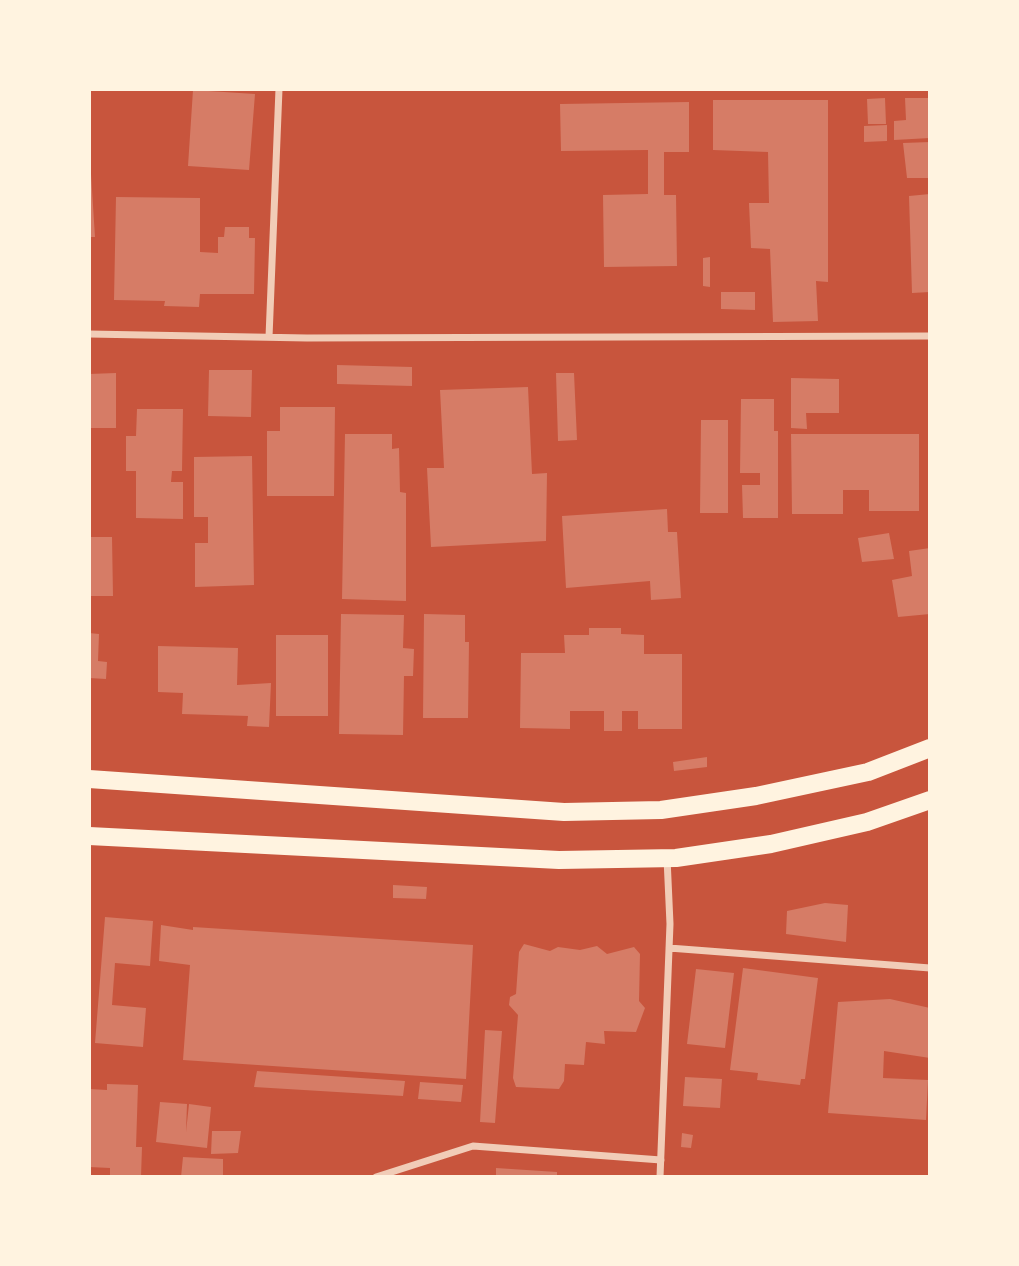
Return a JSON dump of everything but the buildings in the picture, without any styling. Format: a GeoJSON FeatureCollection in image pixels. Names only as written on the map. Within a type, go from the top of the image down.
{"type":"FeatureCollection","features":[{"type":"Feature","properties":{"kind":"main road"},"geometry":{"type":"LineString","coordinates":[[89,779],[564,812],[661,810],[756,796],[868,772],[930,748]]}},
{"type":"Feature","properties":{"kind":"main road"},"geometry":{"type":"LineString","coordinates":[[89,836],[559,860],[667,857],[771,844],[867,822],[930,800]]}},
{"type":"Feature","properties":{"kind":"street"},"geometry":{"type":"LineString","coordinates":[[269,337],[279,89]]}},
{"type":"Feature","properties":{"kind":"street"},"geometry":{"type":"LineString","coordinates":[[89,334],[269,337],[930,336]]}},
{"type":"Feature","properties":{"kind":"street"},"geometry":{"type":"LineString","coordinates":[[660,1177],[669,948],[667,857]]}},
{"type":"Feature","properties":{"kind":"street"},"geometry":{"type":"LineString","coordinates":[[669,948],[930,968]]}},
{"type":"Feature","properties":{"kind":"street"},"geometry":{"type":"LineString","coordinates":[[376,1177],[473,1146],[661,1160]]}}]}
